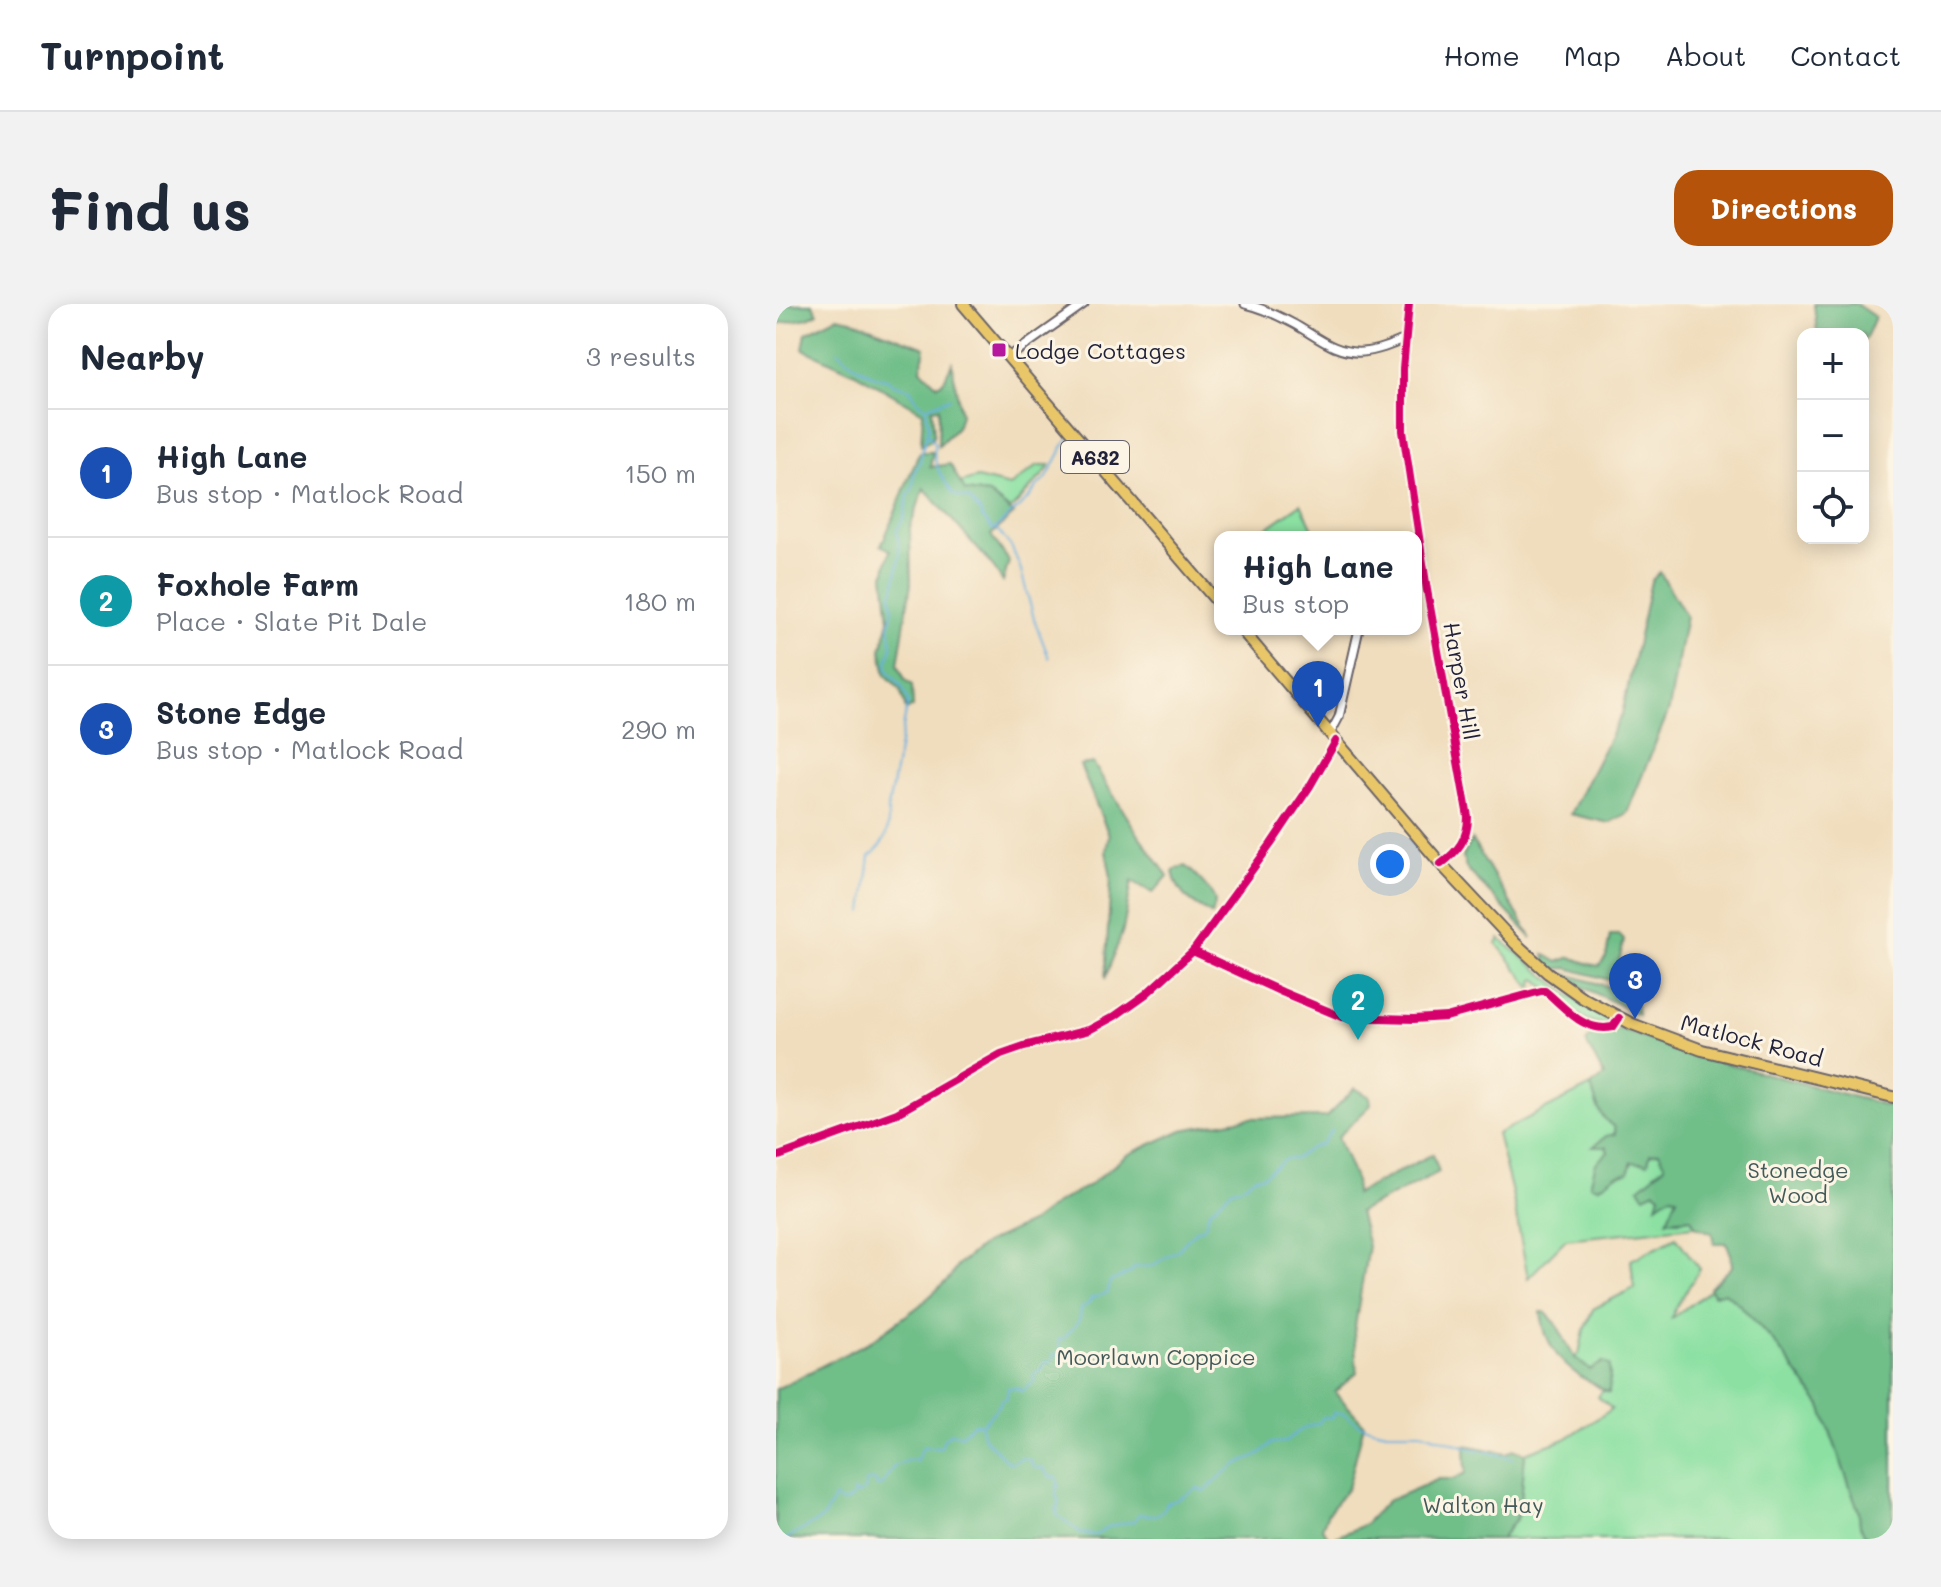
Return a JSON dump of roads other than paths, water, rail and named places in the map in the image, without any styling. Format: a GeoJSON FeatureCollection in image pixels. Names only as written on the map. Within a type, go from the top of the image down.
{"type":"FeatureCollection","features":[{"type":"Feature","properties":{"kind":"main road","name":"A632"},"geometry":{"type":"LineString","coordinates":[[963,304],[1214,598]]}},
{"type":"Feature","properties":{"kind":"main road","name":"Matlock Road"},"geometry":{"type":"LineString","coordinates":[[1246,635],[1441,864],[1515,943],[1548,973],[1583,998],[1619,1018],[1702,1050],[1893,1097]]}},
{"type":"Feature","properties":{"kind":"street"},"geometry":{"type":"LineString","coordinates":[[1009,357],[1084,304]]}},
{"type":"Feature","properties":{"kind":"street"},"geometry":{"type":"LineString","coordinates":[[1245,304],[1263,309],[1328,346],[1347,352],[1383,348],[1405,339]]}},
{"type":"Feature","properties":{"kind":"street","name":"Harper Hill"},"geometry":{"type":"LineString","coordinates":[[1409,304],[1403,369],[1403,431],[1418,531]]}},
{"type":"Feature","properties":{"kind":"street","name":"Harper Hill"},"geometry":{"type":"LineString","coordinates":[[1422,557],[1468,817],[1468,831],[1461,844],[1441,864]]}},
{"type":"Feature","properties":{"kind":"street"},"geometry":{"type":"LineString","coordinates":[[1422,592],[1427,590]]}},
{"type":"Feature","properties":{"kind":"street"},"geometry":{"type":"LineString","coordinates":[[776,1157],[897,1113],[1001,1054],[1089,1030],[1146,994],[1193,951],[1310,786],[1333,738],[1358,635]]}},
{"type":"Feature","properties":{"kind":"street"},"geometry":{"type":"LineString","coordinates":[[1193,951],[1342,1017],[1446,1017],[1545,991],[1567,1012],[1600,1029],[1613,1027],[1619,1018]]}},
{"type":"Feature","properties":{"kind":"waterway"},"geometry":{"type":"LineString","coordinates":[[838,351],[857,367],[910,389],[926,408],[929,427],[904,518],[897,530],[900,555],[891,596],[893,609],[889,626],[892,646],[887,663],[888,670],[903,688],[908,701],[888,808],[887,829],[880,846],[870,856],[863,912]]}},
{"type":"Feature","properties":{"kind":"waterway"},"geometry":{"type":"LineString","coordinates":[[926,408],[950,398]]}},
{"type":"Feature","properties":{"kind":"waterway"},"geometry":{"type":"LineString","coordinates":[[928,434],[935,443],[939,471],[954,495],[969,499],[993,530],[996,528],[1012,548],[1049,658]]}},
{"type":"Feature","properties":{"kind":"waterway"},"geometry":{"type":"LineString","coordinates":[[996,528],[1046,479],[1069,439]]}},
{"type":"Feature","properties":{"kind":"waterway"},"geometry":{"type":"LineString","coordinates":[[786,1539],[823,1518],[835,1497],[845,1503],[854,1496],[853,1492],[859,1494],[866,1489],[867,1481],[876,1481],[880,1486],[896,1466],[911,1459],[916,1461],[923,1447],[941,1447],[951,1433],[961,1435],[973,1424],[983,1424],[1007,1398],[1008,1388],[1021,1391],[1035,1382],[1033,1374],[1042,1370],[1043,1364],[1059,1353],[1059,1339],[1064,1339],[1078,1323],[1081,1309],[1091,1298],[1108,1293],[1110,1282],[1131,1273],[1134,1267],[1152,1266],[1179,1249],[1196,1230],[1203,1228],[1209,1212],[1233,1189],[1263,1176],[1286,1159],[1295,1159],[1322,1144],[1332,1130]]}},
{"type":"Feature","properties":{"kind":"waterway"},"geometry":{"type":"LineString","coordinates":[[981,1426],[984,1438],[1008,1462],[1022,1458],[1032,1461],[1036,1468],[1042,1468],[1050,1477],[1056,1477],[1059,1485],[1057,1515],[1081,1533],[1096,1535],[1108,1527],[1134,1521],[1139,1514],[1152,1516],[1159,1513],[1167,1503],[1198,1488],[1206,1491],[1229,1470],[1260,1454],[1272,1443],[1286,1442],[1301,1430],[1319,1423],[1323,1417],[1333,1418],[1334,1413],[1343,1413],[1360,1425],[1373,1429],[1421,1432],[1513,1458]]}},
{"type":"Feature","properties":{"kind":"place","name":"Lodge Cottages"},"geometry":{"type":"Point","coordinates":[999,350]}},
{"type":"Feature","properties":{"kind":"place","name":"High Lane"},"geometry":{"type":"Point","coordinates":[1318,727]}},
{"type":"Feature","properties":{"kind":"place","name":"Stone Edge"},"geometry":{"type":"Point","coordinates":[1635,1019]}},
{"type":"Feature","properties":{"kind":"place","name":"Foxhole Farm"},"geometry":{"type":"Point","coordinates":[1358,1040]}},
{"type":"Feature","properties":{"kind":"park label","name":"Stonedge Wood"},"geometry":{"type":"Point","coordinates":[1798,1182]}},
{"type":"Feature","properties":{"kind":"park label","name":"Moorlawn Coppice"},"geometry":{"type":"Point","coordinates":[1156,1356]}},
{"type":"Feature","properties":{"kind":"park label","name":"Walton Hay"},"geometry":{"type":"Point","coordinates":[1483,1504]}}]}
